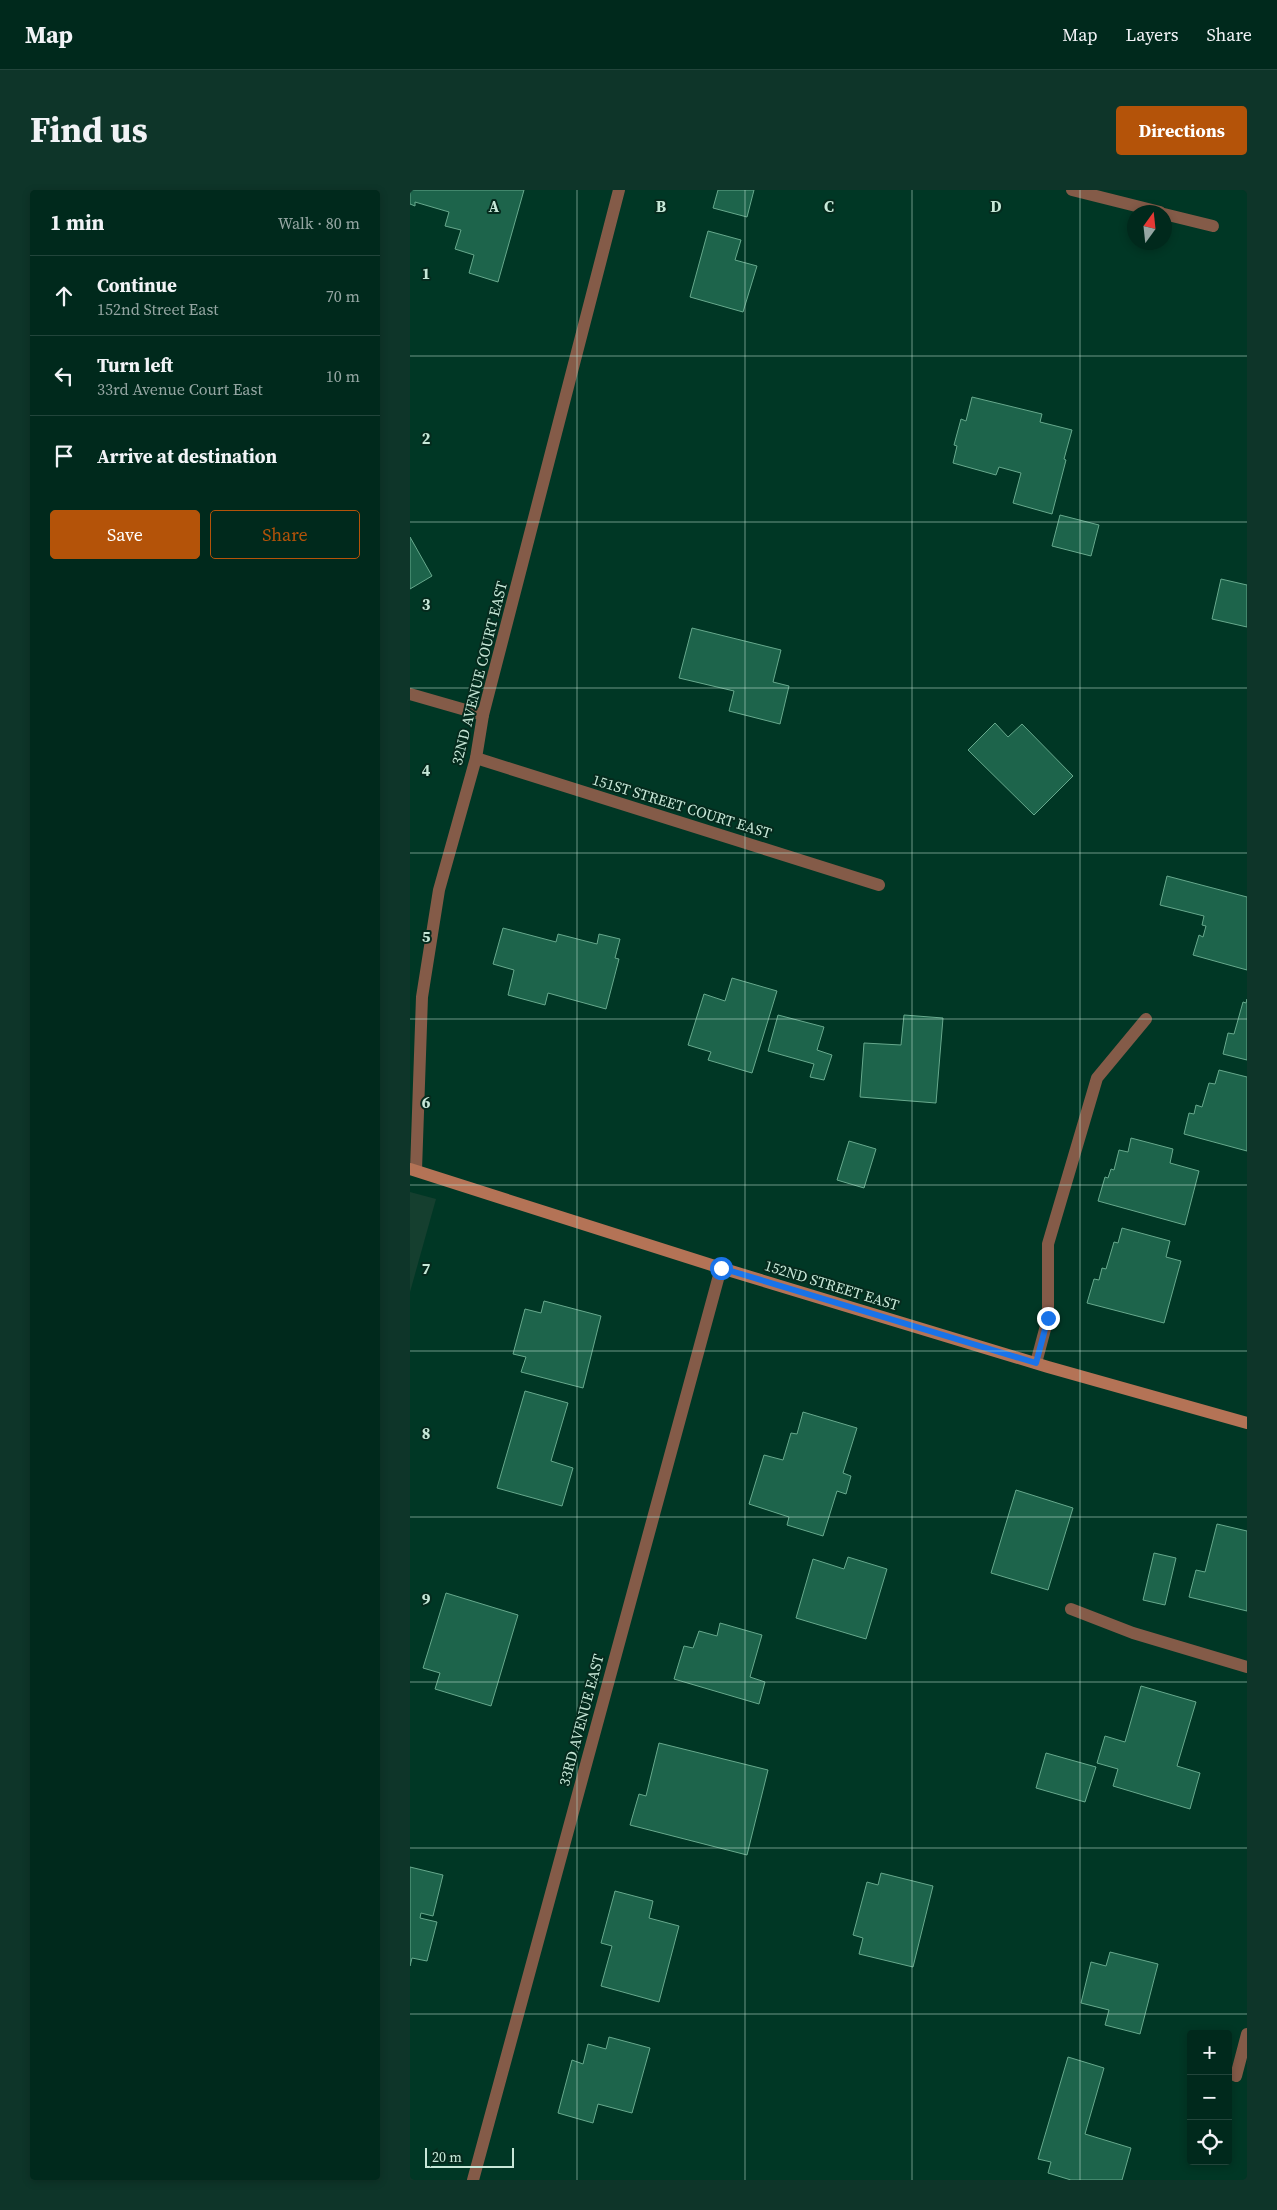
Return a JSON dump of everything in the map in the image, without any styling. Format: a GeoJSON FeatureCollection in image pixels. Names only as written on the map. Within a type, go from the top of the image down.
{"type":"FeatureCollection","features":[{"type":"Feature","properties":{"kind":"main road","name":"152ND STREET EAST"},"geometry":{"type":"LineString","coordinates":[[413,1169],[721,1268],[1036,1363],[1247,1423]]}},
{"type":"Feature","properties":{"kind":"street","name":"32ND AVENUE COURT EAST"},"geometry":{"type":"LineString","coordinates":[[413,1169],[422,997],[439,890],[476,758],[483,715],[620,190]]}},
{"type":"Feature","properties":{"kind":"street"},"geometry":{"type":"LineString","coordinates":[[1072,190],[1132,205]]}},
{"type":"Feature","properties":{"kind":"street"},"geometry":{"type":"LineString","coordinates":[[1172,216],[1213,226]]}},
{"type":"Feature","properties":{"kind":"street"},"geometry":{"type":"LineString","coordinates":[[410,694],[483,715]]}},
{"type":"Feature","properties":{"kind":"street","name":"151ST STREET COURT EAST"},"geometry":{"type":"LineString","coordinates":[[476,758],[879,885]]}},
{"type":"Feature","properties":{"kind":"street"},"geometry":{"type":"LineString","coordinates":[[1036,1363],[1048,1318],[1048,1244],[1097,1078],[1146,1020]]}},
{"type":"Feature","properties":{"kind":"street","name":"33RD AVENUE EAST"},"geometry":{"type":"LineString","coordinates":[[473,2180],[721,1268]]}},
{"type":"Feature","properties":{"kind":"street"},"geometry":{"type":"LineString","coordinates":[[1071,1609],[1133,1633],[1247,1667]]}},
{"type":"Feature","properties":{"kind":"street"},"geometry":{"type":"LineString","coordinates":[[1236,2076],[1247,2034]]}},
{"type":"Feature","properties":{"kind":"shaded area"},"geometry":{"type":"Polygon","coordinates":[[[410,1192],[436,1199],[410,1292],[410,1192]]]}},
{"type":"Feature","properties":{"kind":"building"},"geometry":{"type":"Polygon","coordinates":[[[410,190],[524,190],[498,282],[469,273],[474,255],[455,249],[461,230],[445,226],[449,212],[415,202],[415,206],[410,204],[410,190]]]}},
{"type":"Feature","properties":{"kind":"building"},"geometry":{"type":"Polygon","coordinates":[[[718,190],[754,190],[747,217],[713,208],[718,190]]]}},
{"type":"Feature","properties":{"kind":"building"},"geometry":{"type":"Polygon","coordinates":[[[708,231],[741,240],[735,260],[757,266],[743,312],[690,297],[708,231]]]}},
{"type":"Feature","properties":{"kind":"building"},"geometry":{"type":"Polygon","coordinates":[[[972,397],[1042,414],[1040,422],[1072,430],[1052,514],[1013,503],[1021,473],[999,467],[996,475],[953,463],[957,446],[954,445],[961,419],[966,421],[972,397]]]}},
{"type":"Feature","properties":{"kind":"building"},"geometry":{"type":"Polygon","coordinates":[[[1060,515],[1099,525],[1091,556],[1052,546],[1060,515]]]}},
{"type":"Feature","properties":{"kind":"building"},"geometry":{"type":"Polygon","coordinates":[[[410,537],[432,576],[410,589],[410,537]]]}},
{"type":"Feature","properties":{"kind":"building"},"geometry":{"type":"Polygon","coordinates":[[[1221,579],[1247,585],[1247,627],[1212,619],[1221,579]]]}},
{"type":"Feature","properties":{"kind":"building"},"geometry":{"type":"Polygon","coordinates":[[[692,628],[781,650],[773,682],[789,686],[780,724],[729,711],[734,691],[679,678],[692,628]]]}},
{"type":"Feature","properties":{"kind":"building"},"geometry":{"type":"Polygon","coordinates":[[[995,723],[1008,737],[1022,724],[1073,776],[1034,815],[968,750],[995,723]]]}},
{"type":"Feature","properties":{"kind":"building"},"geometry":{"type":"Polygon","coordinates":[[[1167,876],[1247,897],[1247,970],[1193,955],[1199,935],[1203,937],[1206,926],[1202,925],[1204,916],[1160,905],[1167,876]]]}},
{"type":"Feature","properties":{"kind":"building"},"geometry":{"type":"Polygon","coordinates":[[[503,928],[556,942],[558,934],[597,944],[599,934],[620,939],[615,958],[619,959],[606,1009],[548,993],[545,1005],[508,995],[514,970],[493,964],[503,928]]]}},
{"type":"Feature","properties":{"kind":"building"},"geometry":{"type":"Polygon","coordinates":[[[732,978],[777,991],[752,1073],[708,1060],[711,1052],[688,1045],[704,994],[725,1001],[732,978]]]}},
{"type":"Feature","properties":{"kind":"building"},"geometry":{"type":"Polygon","coordinates":[[[1247,999],[1247,1060],[1223,1054],[1228,1033],[1234,1034],[1243,1002],[1246,1003],[1247,999]]]}},
{"type":"Feature","properties":{"kind":"building"},"geometry":{"type":"Polygon","coordinates":[[[778,1015],[824,1027],[817,1050],[832,1055],[824,1080],[810,1077],[814,1064],[768,1051],[778,1015]]]}},
{"type":"Feature","properties":{"kind":"building"},"geometry":{"type":"Polygon","coordinates":[[[904,1015],[943,1018],[936,1103],[860,1097],[864,1043],[901,1045],[904,1015]]]}},
{"type":"Feature","properties":{"kind":"building"},"geometry":{"type":"Polygon","coordinates":[[[1219,1070],[1247,1077],[1247,1151],[1184,1134],[1189,1113],[1194,1114],[1196,1105],[1202,1107],[1209,1083],[1215,1084],[1219,1070]]]}},
{"type":"Feature","properties":{"kind":"building"},"geometry":{"type":"Polygon","coordinates":[[[1131,1138],[1173,1149],[1170,1163],[1199,1171],[1185,1225],[1098,1201],[1105,1177],[1108,1178],[1111,1169],[1114,1170],[1119,1150],[1128,1152],[1131,1138]]]}},
{"type":"Feature","properties":{"kind":"building"},"geometry":{"type":"Polygon","coordinates":[[[849,1141],[876,1149],[864,1188],[837,1180],[849,1141]]]}},
{"type":"Feature","properties":{"kind":"building"},"geometry":{"type":"Polygon","coordinates":[[[1122,1228],[1170,1241],[1166,1257],[1181,1261],[1164,1323],[1087,1303],[1094,1279],[1099,1280],[1102,1268],[1106,1269],[1114,1242],[1118,1243],[1122,1228]]]}},
{"type":"Feature","properties":{"kind":"building"},"geometry":{"type":"Polygon","coordinates":[[[544,1301],[601,1316],[583,1388],[521,1372],[526,1357],[513,1354],[525,1309],[541,1313],[544,1301]]]}},
{"type":"Feature","properties":{"kind":"building"},"geometry":{"type":"Polygon","coordinates":[[[525,1391],[568,1403],[551,1461],[573,1468],[562,1506],[497,1488],[525,1391]]]}},
{"type":"Feature","properties":{"kind":"building"},"geometry":{"type":"Polygon","coordinates":[[[803,1412],[857,1428],[843,1473],[851,1476],[846,1494],[837,1491],[823,1536],[787,1525],[789,1517],[749,1504],[764,1455],[783,1460],[791,1433],[797,1434],[803,1412]]]}},
{"type":"Feature","properties":{"kind":"building"},"geometry":{"type":"Polygon","coordinates":[[[1016,1490],[1073,1508],[1048,1590],[991,1573],[1016,1490]]]}},
{"type":"Feature","properties":{"kind":"building"},"geometry":{"type":"Polygon","coordinates":[[[1217,1524],[1247,1531],[1247,1611],[1189,1597],[1196,1570],[1205,1572],[1217,1524]]]}},
{"type":"Feature","properties":{"kind":"building"},"geometry":{"type":"Polygon","coordinates":[[[1154,1553],[1176,1558],[1165,1605],[1143,1600],[1154,1553]]]}},
{"type":"Feature","properties":{"kind":"building"},"geometry":{"type":"Polygon","coordinates":[[[848,1557],[887,1569],[866,1639],[796,1618],[813,1559],[844,1569],[848,1557]]]}},
{"type":"Feature","properties":{"kind":"building"},"geometry":{"type":"Polygon","coordinates":[[[446,1593],[518,1615],[491,1706],[435,1689],[440,1673],[423,1668],[446,1593]]]}},
{"type":"Feature","properties":{"kind":"building"},"geometry":{"type":"Polygon","coordinates":[[[720,1623],[762,1635],[750,1677],[765,1682],[759,1704],[674,1679],[684,1646],[693,1648],[699,1631],[717,1636],[720,1623]]]}},
{"type":"Feature","properties":{"kind":"building"},"geometry":{"type":"Polygon","coordinates":[[[1141,1686],[1196,1702],[1177,1766],[1200,1773],[1190,1809],[1113,1786],[1118,1769],[1097,1763],[1105,1736],[1125,1742],[1141,1686]]]}},
{"type":"Feature","properties":{"kind":"building"},"geometry":{"type":"Polygon","coordinates":[[[659,1743],[768,1770],[747,1855],[630,1825],[639,1794],[646,1796],[659,1743]]]}},
{"type":"Feature","properties":{"kind":"building"},"geometry":{"type":"Polygon","coordinates":[[[1046,1753],[1096,1767],[1085,1802],[1036,1788],[1046,1753]]]}},
{"type":"Feature","properties":{"kind":"building"},"geometry":{"type":"Polygon","coordinates":[[[410,1867],[443,1875],[433,1916],[421,1913],[420,1918],[437,1922],[427,1961],[412,1958],[410,1966],[410,1867]]]}},
{"type":"Feature","properties":{"kind":"building"},"geometry":{"type":"Polygon","coordinates":[[[881,1873],[933,1886],[913,1967],[859,1954],[863,1938],[853,1935],[867,1882],[878,1885],[881,1873]]]}},
{"type":"Feature","properties":{"kind":"building"},"geometry":{"type":"Polygon","coordinates":[[[615,1891],[653,1901],[649,1918],[679,1926],[659,2002],[601,1986],[612,1946],[601,1943],[615,1891]]]}},
{"type":"Feature","properties":{"kind":"building"},"geometry":{"type":"Polygon","coordinates":[[[1110,1952],[1158,1964],[1140,2034],[1105,2025],[1109,2010],[1081,2003],[1091,1962],[1106,1966],[1110,1952]]]}},
{"type":"Feature","properties":{"kind":"building"},"geometry":{"type":"Polygon","coordinates":[[[609,2037],[650,2048],[632,2113],[598,2104],[593,2123],[558,2113],[572,2060],[583,2064],[588,2044],[606,2049],[609,2037]]]}},
{"type":"Feature","properties":{"kind":"building"},"geometry":{"type":"Polygon","coordinates":[[[1068,2057],[1104,2068],[1085,2134],[1131,2148],[1122,2180],[1071,2180],[1048,2173],[1051,2162],[1038,2159],[1068,2057]]]}},
{"type":"Feature","properties":{"kind":"route"},"geometry":{"type":"LineString","coordinates":[[721,1268],[1036,1363],[1048,1318]]}}]}
